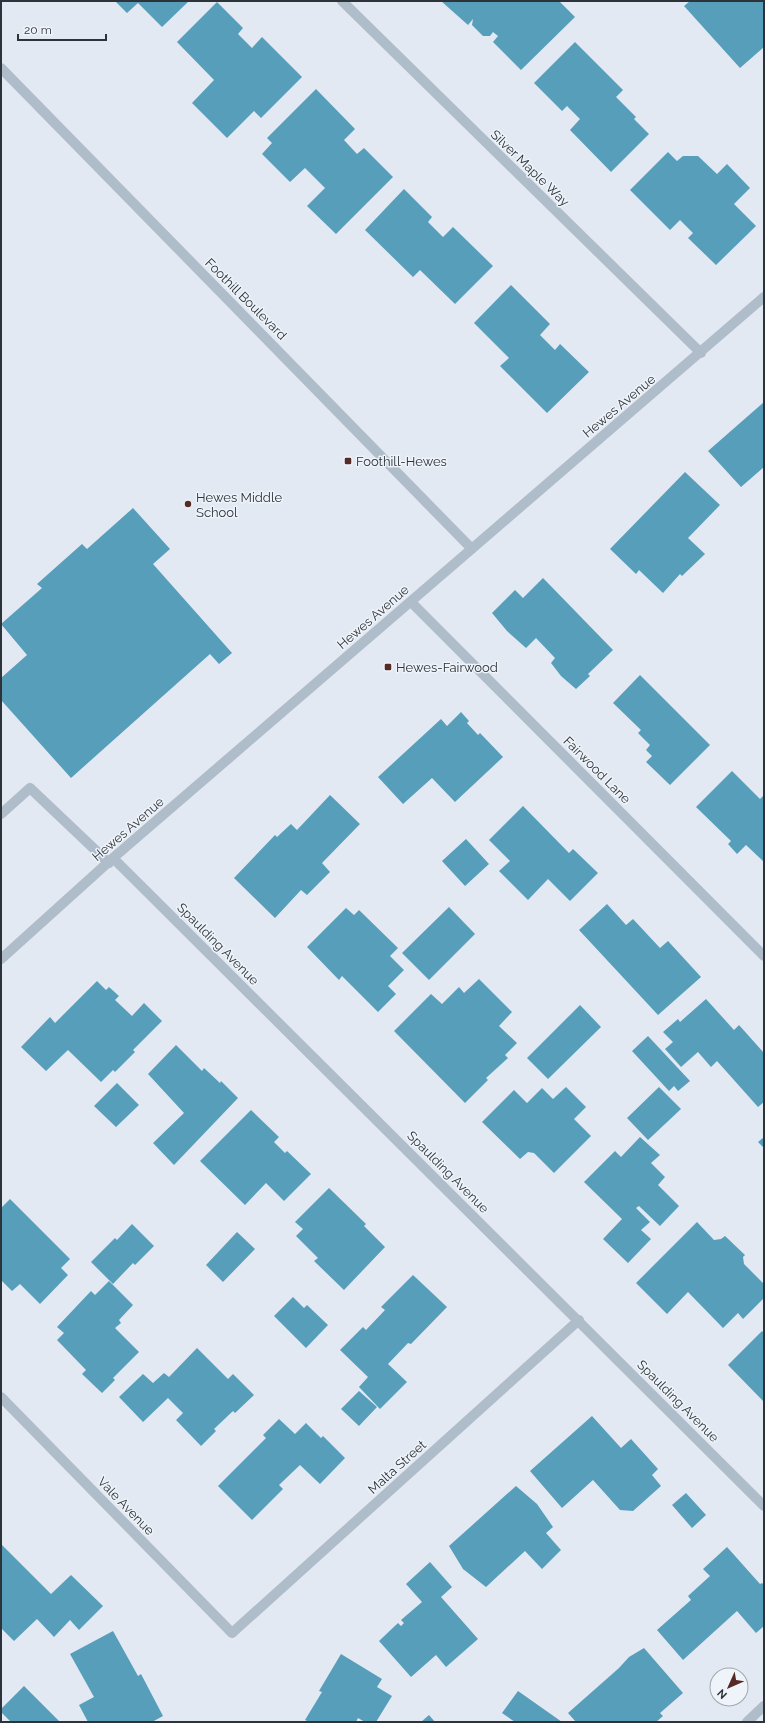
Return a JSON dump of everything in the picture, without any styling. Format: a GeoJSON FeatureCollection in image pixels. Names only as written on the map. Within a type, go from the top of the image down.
{"type":"FeatureCollection","features":[{"type":"Feature","properties":{"kind":"street","name":"Silver Maple Way"},"geometry":{"type":"LineString","coordinates":[[342,1],[701,353]]}},
{"type":"Feature","properties":{"kind":"street","name":"Foothill Boulevard"},"geometry":{"type":"LineString","coordinates":[[1,68],[472,549]]}},
{"type":"Feature","properties":{"kind":"street","name":"Hewes Avenue"},"geometry":{"type":"LineString","coordinates":[[1,959],[111,860],[764,298]]}},
{"type":"Feature","properties":{"kind":"street","name":"Fairwood Lane"},"geometry":{"type":"LineString","coordinates":[[411,602],[764,956]]}},
{"type":"Feature","properties":{"kind":"street","name":"Spaulding Avenue"},"geometry":{"type":"LineString","coordinates":[[1,814],[30,788],[111,860],[579,1320],[764,1506]]}},
{"type":"Feature","properties":{"kind":"street","name":"Malta Street"},"geometry":{"type":"LineString","coordinates":[[232,1633],[579,1320]]}},
{"type":"Feature","properties":{"kind":"street","name":"Vale Avenue"},"geometry":{"type":"LineString","coordinates":[[1,1397],[232,1633]]}},
{"type":"Feature","properties":{"kind":"street"},"geometry":{"type":"LineString","coordinates":[[747,1722],[764,1706]]}},
{"type":"Feature","properties":{"kind":"building"},"geometry":{"type":"Polygon","coordinates":[[[115,1],[189,1],[162,27],[138,3],[127,13],[115,1]]]}},
{"type":"Feature","properties":{"kind":"building"},"geometry":{"type":"Polygon","coordinates":[[[441,1],[559,1],[575,17],[521,70],[493,42],[498,36],[493,32],[490,36],[483,36],[472,25],[473,19],[468,25],[441,1]]]}},
{"type":"Feature","properties":{"kind":"building"},"geometry":{"type":"Polygon","coordinates":[[[690,1],[764,1],[764,47],[740,68],[684,6],[690,1]]]}},
{"type":"Feature","properties":{"kind":"building"},"geometry":{"type":"Polygon","coordinates":[[[217,2],[243,28],[238,34],[252,48],[262,37],[302,77],[261,118],[254,111],[227,138],[192,103],[214,80],[177,42],[217,2]]]}},
{"type":"Feature","properties":{"kind":"building"},"geometry":{"type":"Polygon","coordinates":[[[575,42],[623,90],[616,97],[636,117],[634,119],[649,134],[611,172],[570,130],[580,119],[567,106],[562,111],[534,83],[575,42]]]}},
{"type":"Feature","properties":{"kind":"building"},"geometry":{"type":"Polygon","coordinates":[[[316,89],[355,129],[344,140],[357,154],[364,148],[393,177],[336,234],[307,206],[325,188],[305,168],[290,182],[262,154],[272,143],[267,138],[316,89]]]}},
{"type":"Feature","properties":{"kind":"building"},"geometry":{"type":"Polygon","coordinates":[[[668,152],[677,161],[683,156],[698,156],[717,174],[727,164],[750,188],[734,204],[756,226],[716,265],[688,238],[693,233],[680,220],[670,230],[630,190],[668,152]]]}},
{"type":"Feature","properties":{"kind":"building"},"geometry":{"type":"Polygon","coordinates":[[[404,189],[432,217],[428,222],[443,237],[453,227],[493,266],[455,304],[420,270],[413,277],[365,230],[404,189]]]}},
{"type":"Feature","properties":{"kind":"building"},"geometry":{"type":"Polygon","coordinates":[[[511,285],[550,324],[540,335],[555,350],[560,344],[589,372],[547,413],[500,366],[509,358],[474,323],[511,285]]]}},
{"type":"Feature","properties":{"kind":"building"},"geometry":{"type":"Polygon","coordinates":[[[764,402],[764,467],[741,487],[708,451],[764,402]]]}},
{"type":"Feature","properties":{"kind":"building"},"geometry":{"type":"Polygon","coordinates":[[[685,472],[720,505],[688,538],[705,554],[682,576],[680,574],[663,593],[639,570],[636,574],[610,549],[685,472]]]}},
{"type":"Feature","properties":{"kind":"building"},"geometry":{"type":"Polygon","coordinates":[[[133,508],[170,549],[153,564],[232,653],[219,664],[210,654],[71,778],[1,700],[1,678],[27,655],[1,624],[42,588],[37,584],[82,544],[87,549],[133,508]]]}},
{"type":"Feature","properties":{"kind":"building"},"geometry":{"type":"Polygon","coordinates":[[[543,578],[613,650],[588,674],[590,676],[576,689],[561,676],[551,663],[555,658],[536,638],[526,648],[507,631],[492,613],[515,590],[523,598],[543,578]]]}},
{"type":"Feature","properties":{"kind":"building"},"geometry":{"type":"Polygon","coordinates":[[[640,675],[710,745],[670,785],[646,762],[652,756],[646,750],[650,745],[638,733],[641,730],[613,703],[640,675]]]}},
{"type":"Feature","properties":{"kind":"building"},"geometry":{"type":"Polygon","coordinates":[[[461,712],[469,721],[467,723],[478,735],[480,733],[503,757],[455,802],[432,778],[403,804],[378,777],[441,719],[447,726],[461,712]]]}},
{"type":"Feature","properties":{"kind":"building"},"geometry":{"type":"Polygon","coordinates":[[[732,771],[760,799],[764,795],[764,862],[746,845],[737,854],[728,844],[731,841],[696,807],[732,771]]]}},
{"type":"Feature","properties":{"kind":"building"},"geometry":{"type":"Polygon","coordinates":[[[330,795],[360,824],[322,863],[330,872],[307,895],[301,890],[275,918],[234,878],[275,835],[277,837],[291,824],[297,830],[330,795]]]}},
{"type":"Feature","properties":{"kind":"building"},"geometry":{"type":"Polygon","coordinates":[[[523,806],[569,853],[573,849],[598,873],[570,901],[548,879],[528,900],[499,871],[510,861],[489,840],[523,806]]]}},
{"type":"Feature","properties":{"kind":"building"},"geometry":{"type":"Polygon","coordinates":[[[466,839],[489,864],[465,886],[442,861],[466,839]]]}},
{"type":"Feature","properties":{"kind":"building"},"geometry":{"type":"Polygon","coordinates":[[[607,904],[626,925],[633,919],[660,948],[668,941],[701,977],[658,1015],[579,930],[607,904]]]}},
{"type":"Feature","properties":{"kind":"building"},"geometry":{"type":"Polygon","coordinates":[[[449,907],[475,934],[429,980],[402,953],[449,907]]]}},
{"type":"Feature","properties":{"kind":"building"},"geometry":{"type":"Polygon","coordinates":[[[346,908],[354,915],[359,910],[398,948],[390,956],[404,970],[388,986],[396,994],[378,1012],[342,976],[339,980],[307,947],[346,908]]]}},
{"type":"Feature","properties":{"kind":"building"},"geometry":{"type":"Polygon","coordinates":[[[479,979],[512,1012],[499,1026],[517,1043],[505,1055],[508,1058],[486,1078],[488,1080],[465,1103],[394,1031],[431,994],[442,1004],[459,987],[464,993],[479,979]]]}},
{"type":"Feature","properties":{"kind":"building"},"geometry":{"type":"Polygon","coordinates":[[[97,981],[106,990],[109,987],[119,996],[115,1000],[132,1016],[144,1003],[162,1021],[133,1050],[135,1052],[115,1072],[113,1070],[101,1082],[68,1050],[46,1071],[21,1047],[50,1017],[55,1023],[97,981]]]}},
{"type":"Feature","properties":{"kind":"building"},"geometry":{"type":"Polygon","coordinates":[[[706,999],[734,1030],[739,1025],[764,1053],[764,1102],[758,1107],[717,1061],[711,1067],[698,1052],[681,1067],[665,1049],[673,1042],[663,1032],[678,1019],[680,1022],[706,999]]]}},
{"type":"Feature","properties":{"kind":"building"},"geometry":{"type":"Polygon","coordinates":[[[580,1005],[601,1027],[548,1079],[527,1058],[580,1005]]]}},
{"type":"Feature","properties":{"kind":"building"},"geometry":{"type":"Polygon","coordinates":[[[648,1036],[690,1081],[678,1091],[674,1086],[669,1091],[632,1051],[648,1036]]]}},
{"type":"Feature","properties":{"kind":"building"},"geometry":{"type":"Polygon","coordinates":[[[176,1045],[202,1071],[204,1068],[220,1083],[221,1081],[238,1098],[174,1165],[153,1143],[184,1113],[148,1074],[176,1045]]]}},
{"type":"Feature","properties":{"kind":"building"},"geometry":{"type":"Polygon","coordinates":[[[117,1083],[139,1105],[116,1127],[94,1106],[117,1083]]]}},
{"type":"Feature","properties":{"kind":"building"},"geometry":{"type":"Polygon","coordinates":[[[566,1087],[586,1107],[574,1119],[591,1136],[554,1173],[534,1153],[528,1152],[520,1159],[482,1122],[514,1090],[527,1103],[542,1088],[553,1099],[566,1087]]]}},
{"type":"Feature","properties":{"kind":"building"},"geometry":{"type":"Polygon","coordinates":[[[659,1087],[681,1109],[648,1140],[627,1118],[659,1087]]]}},
{"type":"Feature","properties":{"kind":"building"},"geometry":{"type":"Polygon","coordinates":[[[251,1110],[279,1137],[274,1142],[285,1153],[287,1151],[311,1174],[284,1201],[266,1183],[245,1205],[200,1161],[251,1110]]]}},
{"type":"Feature","properties":{"kind":"building"},"geometry":{"type":"Polygon","coordinates":[[[640,1137],[660,1155],[651,1163],[665,1177],[658,1185],[679,1206],[660,1226],[639,1206],[636,1208],[650,1222],[641,1230],[651,1239],[628,1263],[603,1239],[622,1219],[584,1182],[615,1151],[621,1157],[640,1137]]]}},
{"type":"Feature","properties":{"kind":"building"},"geometry":{"type":"Polygon","coordinates":[[[764,1137],[764,1148],[758,1142],[764,1137]]]}},
{"type":"Feature","properties":{"kind":"building"},"geometry":{"type":"Polygon","coordinates":[[[329,1188],[366,1224],[364,1226],[385,1247],[344,1290],[314,1261],[318,1258],[296,1236],[303,1229],[295,1222],[329,1188]]]}},
{"type":"Feature","properties":{"kind":"building"},"geometry":{"type":"Polygon","coordinates":[[[10,1199],[70,1259],[61,1268],[68,1275],[40,1304],[20,1284],[12,1291],[1,1280],[1,1208],[10,1199]]]}},
{"type":"Feature","properties":{"kind":"building"},"geometry":{"type":"Polygon","coordinates":[[[697,1222],[714,1240],[721,1239],[725,1236],[745,1255],[743,1257],[744,1264],[764,1284],[764,1298],[743,1319],[738,1313],[723,1328],[688,1292],[667,1314],[636,1283],[697,1222]]]}},
{"type":"Feature","properties":{"kind":"building"},"geometry":{"type":"Polygon","coordinates":[[[132,1224],[154,1246],[135,1265],[133,1263],[113,1284],[91,1262],[115,1238],[117,1240],[132,1224]]]}},
{"type":"Feature","properties":{"kind":"building"},"geometry":{"type":"Polygon","coordinates":[[[237,1232],[255,1249],[223,1282],[206,1265],[237,1232]]]}},
{"type":"Feature","properties":{"kind":"building"},"geometry":{"type":"Polygon","coordinates":[[[413,1275],[447,1307],[411,1344],[408,1343],[388,1364],[407,1382],[380,1409],[359,1387],[368,1377],[340,1350],[363,1327],[366,1330],[385,1310],[381,1307],[413,1275]]]}},
{"type":"Feature","properties":{"kind":"building"},"geometry":{"type":"Polygon","coordinates":[[[109,1281],[133,1305],[119,1320],[121,1323],[115,1328],[139,1352],[113,1378],[115,1380],[102,1393],[82,1374],[86,1370],[57,1340],[64,1333],[57,1327],[91,1291],[95,1295],[109,1281]]]}},
{"type":"Feature","properties":{"kind":"building"},"geometry":{"type":"Polygon","coordinates":[[[293,1297],[304,1308],[307,1305],[328,1325],[306,1348],[274,1316],[293,1297]]]}},
{"type":"Feature","properties":{"kind":"building"},"geometry":{"type":"Polygon","coordinates":[[[762,1331],[764,1333],[764,1402],[728,1365],[762,1331]]]}},
{"type":"Feature","properties":{"kind":"building"},"geometry":{"type":"Polygon","coordinates":[[[197,1348],[228,1379],[233,1374],[254,1395],[235,1413],[233,1411],[214,1429],[216,1431],[201,1446],[176,1420],[183,1413],[168,1398],[143,1422],[119,1397],[143,1374],[153,1383],[164,1373],[169,1377],[197,1348]]]}},
{"type":"Feature","properties":{"kind":"building"},"geometry":{"type":"Polygon","coordinates":[[[359,1391],[377,1407],[359,1426],[341,1409],[359,1391]]]}},
{"type":"Feature","properties":{"kind":"building"},"geometry":{"type":"Polygon","coordinates":[[[592,1416],[621,1448],[631,1439],[658,1469],[652,1475],[661,1486],[633,1511],[620,1510],[593,1480],[562,1508],[530,1471],[592,1416]]]}},
{"type":"Feature","properties":{"kind":"building"},"geometry":{"type":"Polygon","coordinates":[[[279,1419],[295,1434],[306,1423],[321,1438],[323,1436],[345,1458],[320,1484],[300,1465],[279,1485],[283,1489],[252,1520],[218,1486],[266,1438],[263,1435],[279,1419]]]}},
{"type":"Feature","properties":{"kind":"building"},"geometry":{"type":"Polygon","coordinates":[[[516,1486],[537,1504],[553,1527],[546,1533],[561,1550],[542,1569],[525,1551],[486,1587],[463,1569],[449,1546],[516,1486]]]}},
{"type":"Feature","properties":{"kind":"building"},"geometry":{"type":"Polygon","coordinates":[[[686,1493],[706,1515],[692,1528],[672,1505],[686,1493]]]}},
{"type":"Feature","properties":{"kind":"building"},"geometry":{"type":"Polygon","coordinates":[[[1,1544],[51,1594],[71,1575],[103,1606],[79,1630],[70,1620],[54,1637],[37,1619],[14,1641],[1,1628],[1,1544]]]}},
{"type":"Feature","properties":{"kind":"building"},"geometry":{"type":"Polygon","coordinates":[[[727,1547],[760,1584],[762,1583],[764,1585],[764,1626],[756,1633],[737,1611],[683,1660],[657,1630],[691,1600],[688,1596],[710,1576],[703,1569],[727,1547]]]}},
{"type":"Feature","properties":{"kind":"building"},"geometry":{"type":"Polygon","coordinates":[[[430,1562],[452,1587],[441,1597],[478,1639],[446,1667],[436,1655],[411,1677],[379,1641],[398,1623],[401,1626],[404,1623],[401,1620],[422,1602],[406,1584],[430,1562]]]}},
{"type":"Feature","properties":{"kind":"building"},"geometry":{"type":"Polygon","coordinates":[[[113,1631],[138,1676],[141,1674],[163,1716],[152,1722],[88,1722],[79,1705],[94,1697],[70,1654],[113,1631]]]}},
{"type":"Feature","properties":{"kind":"building"},"geometry":{"type":"Polygon","coordinates":[[[644,1648],[683,1693],[660,1713],[663,1716],[656,1722],[576,1722],[568,1713],[619,1668],[629,1657],[644,1648]]]}},
{"type":"Feature","properties":{"kind":"building"},"geometry":{"type":"Polygon","coordinates":[[[341,1654],[382,1679],[377,1687],[392,1696],[376,1722],[365,1722],[358,1718],[356,1722],[309,1722],[305,1720],[322,1692],[319,1691],[341,1654]]]}},
{"type":"Feature","properties":{"kind":"building"},"geometry":{"type":"Polygon","coordinates":[[[24,1686],[59,1721],[58,1722],[11,1722],[1,1712],[1,1709],[24,1686]]]}},
{"type":"Feature","properties":{"kind":"building"},"geometry":{"type":"Polygon","coordinates":[[[518,1691],[562,1722],[515,1722],[502,1713],[518,1691]]]}},
{"type":"Feature","properties":{"kind":"building"},"geometry":{"type":"Polygon","coordinates":[[[429,1715],[435,1722],[421,1722],[429,1715]]]}},
{"type":"Feature","properties":{"kind":"place","name":"Foothill-Hewes"},"geometry":{"type":"Point","coordinates":[348,461]}},
{"type":"Feature","properties":{"kind":"place","name":"Hewes Middle School"},"geometry":{"type":"Point","coordinates":[188,504]}},
{"type":"Feature","properties":{"kind":"place","name":"Hewes-Fairwood"},"geometry":{"type":"Point","coordinates":[388,667]}}]}
